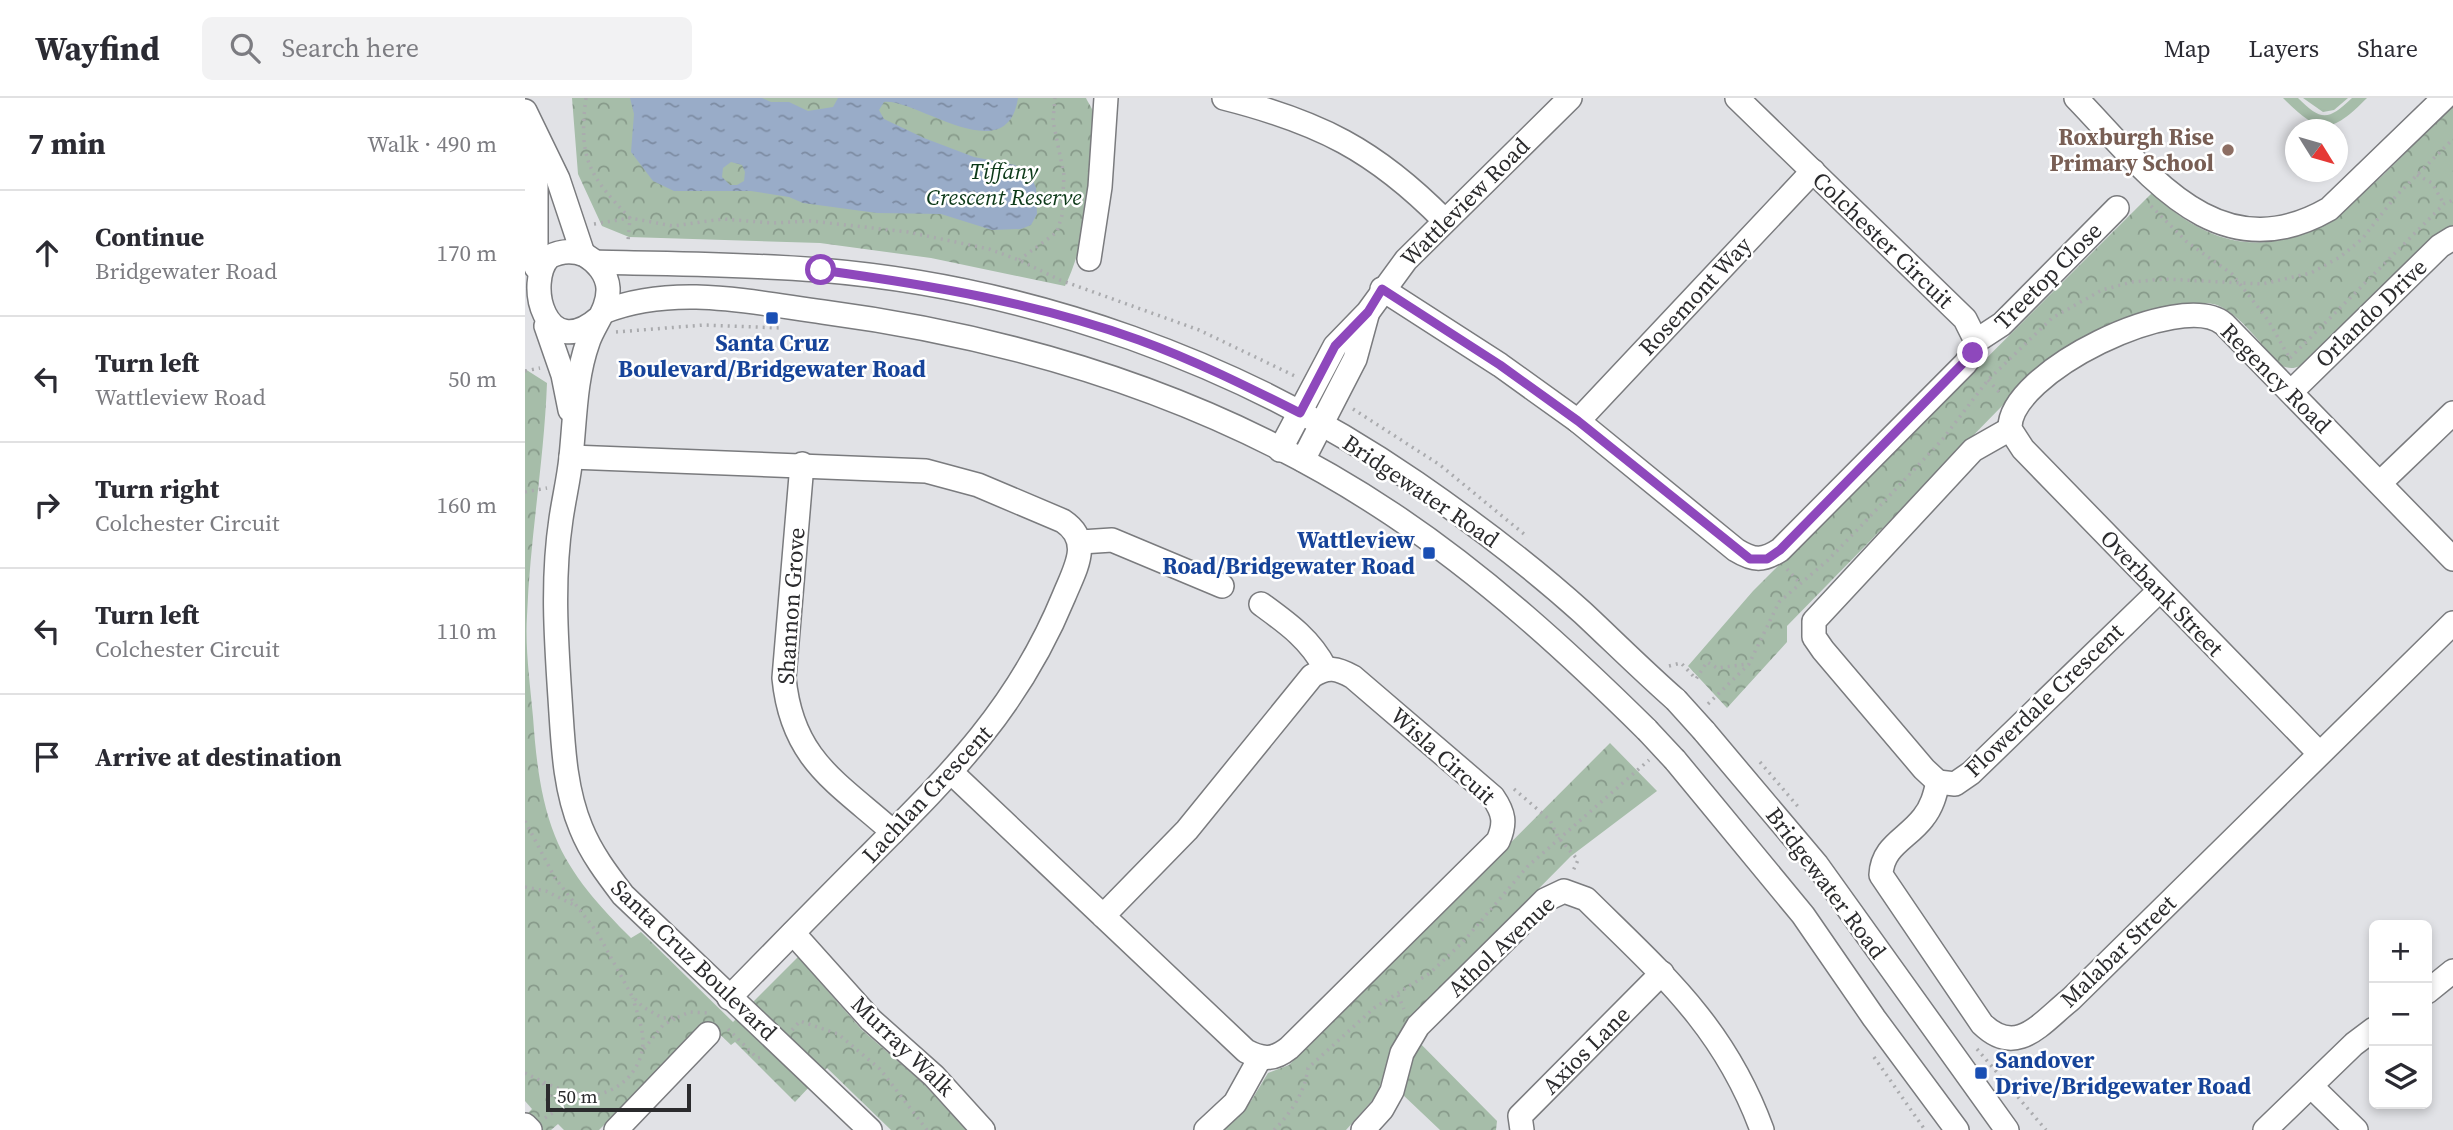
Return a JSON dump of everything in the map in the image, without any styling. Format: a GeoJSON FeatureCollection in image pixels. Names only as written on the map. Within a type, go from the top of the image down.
{"type":"FeatureCollection","features":[{"type":"Feature","properties":{"kind":"street"},"geometry":{"type":"LineString","coordinates":[[1089,259],[1100,187],[1106,98]]}},
{"type":"Feature","properties":{"kind":"street"},"geometry":{"type":"LineString","coordinates":[[1224,98],[1300,108],[1323,129],[1394,173],[1444,220]]}},
{"type":"Feature","properties":{"kind":"street","name":"Wattleview Road"},"geometry":{"type":"LineString","coordinates":[[1280,450],[1335,346],[1368,312],[1382,289],[1444,220],[1570,98]]}},
{"type":"Feature","properties":{"kind":"street","name":"Colchester Circuit"},"geometry":{"type":"LineString","coordinates":[[1737,98],[1965,319],[1976,341]]}},
{"type":"Feature","properties":{"kind":"street"},"geometry":{"type":"LineString","coordinates":[[2076,98],[2175,199],[2209,220],[2250,229],[2292,225],[2329,209],[2444,98]]}},
{"type":"Feature","properties":{"kind":"street"},"geometry":{"type":"LineString","coordinates":[[525,111],[558,178],[589,258],[608,285],[604,321],[574,332],[537,323],[528,301],[536,182],[525,117]]}},
{"type":"Feature","properties":{"kind":"street","name":"Rosemont Way"},"geometry":{"type":"LineString","coordinates":[[1578,421],[1813,172]]}},
{"type":"Feature","properties":{"kind":"street","name":"Treetop Close"},"geometry":{"type":"LineString","coordinates":[[1976,341],[2002,324],[2117,208]]}},
{"type":"Feature","properties":{"kind":"street","name":"Orlando Drive"},"geometry":{"type":"LineString","coordinates":[[2297,385],[2440,246],[2453,238]]}},
{"type":"Feature","properties":{"kind":"street"},"geometry":{"type":"LineString","coordinates":[[531,274],[557,253],[589,258]]}},
{"type":"Feature","properties":{"kind":"street","name":"Bridgewater Road"},"geometry":{"type":"LineString","coordinates":[[589,258],[821,270],[926,285],[1032,308],[1139,340],[1235,381],[1300,413],[1415,482],[1502,546],[1582,613],[1676,700],[1817,865],[2004,1129]]}},
{"type":"Feature","properties":{"kind":"street"},"geometry":{"type":"LineString","coordinates":[[1382,289],[1500,365],[1578,421],[1750,559],[1767,559],[1780,550],[1965,364],[1976,341]]}},
{"type":"Feature","properties":{"kind":"street","name":"Bridgewater Road"},"geometry":{"type":"LineString","coordinates":[[604,321],[629,302],[673,295],[911,324],[1017,347],[1119,378],[1217,419],[1303,460],[1392,514],[1468,569],[1560,648],[1647,730],[1803,915],[1874,1018],[1957,1130]]}},
{"type":"Feature","properties":{"kind":"street","name":"Wattleview Road"},"geometry":{"type":"LineString","coordinates":[[1303,460],[1355,359],[1368,312]]}},
{"type":"Feature","properties":{"kind":"street","name":"Regency Road"},"geometry":{"type":"LineString","coordinates":[[2010,429],[2014,409],[2047,376],[2070,358],[2119,332],[2198,314],[2217,318],[2297,385],[2380,483],[2453,558]]}},
{"type":"Feature","properties":{"kind":"street","name":"Santa Cruz Boulevard"},"geometry":{"type":"LineString","coordinates":[[604,321],[587,342],[573,427],[561,519],[555,620],[568,788],[581,829],[599,864],[623,895],[870,1130]]}},
{"type":"Feature","properties":{"kind":"street","name":"Santa Cruz Boulevard"},"geometry":{"type":"LineString","coordinates":[[537,323],[563,375],[573,427]]}},
{"type":"Feature","properties":{"kind":"street"},"geometry":{"type":"LineString","coordinates":[[2380,483],[2453,413]]}},
{"type":"Feature","properties":{"kind":"street","name":"Overbank Street"},"geometry":{"type":"LineString","coordinates":[[2010,429],[2024,449],[2319,753]]}},
{"type":"Feature","properties":{"kind":"street","name":"Flowerdale Crescent"},"geometry":{"type":"LineString","coordinates":[[2010,429],[1973,450],[1814,621],[1814,637],[1823,650],[1938,782],[1955,784],[1971,773],[2159,590]]}},
{"type":"Feature","properties":{"kind":"street"},"geometry":{"type":"LineString","coordinates":[[571,457],[895,468],[950,475],[1063,521],[1074,530],[1081,542],[1112,540],[1222,586]]}},
{"type":"Feature","properties":{"kind":"street","name":"Shannon Grove"},"geometry":{"type":"LineString","coordinates":[[802,464],[784,678],[787,707],[796,735],[814,761],[893,832]]}},
{"type":"Feature","properties":{"kind":"street","name":"Lachlan Crescent"},"geometry":{"type":"LineString","coordinates":[[729,998],[952,774],[994,722],[1031,667],[1079,561],[1081,542]]}},
{"type":"Feature","properties":{"kind":"street"},"geometry":{"type":"LineString","coordinates":[[1103,916],[1187,830],[1312,676],[1325,668],[1317,652],[1299,632],[1261,604]]}},
{"type":"Feature","properties":{"kind":"street","name":"Malabar Street"},"geometry":{"type":"LineString","coordinates":[[1938,782],[1934,800],[1923,819],[1891,848],[1882,861],[1881,875],[1982,1024],[1994,1035],[2007,1041],[2034,1029],[2071,999],[2453,623]]}},
{"type":"Feature","properties":{"kind":"street","name":"Wisla Circuit"},"geometry":{"type":"LineString","coordinates":[[1260,1058],[1278,1058],[1289,1048],[1498,841],[1504,826],[1502,810],[1493,797],[1353,677],[1339,669],[1325,668]]}},
{"type":"Feature","properties":{"kind":"street"},"geometry":{"type":"LineString","coordinates":[[952,774],[1246,1051],[1260,1058],[1235,1103],[1206,1130]]}},
{"type":"Feature","properties":{"kind":"street","name":"Athol Avenue"},"geometry":{"type":"LineString","coordinates":[[1363,1130],[1382,1109],[1392,1091],[1402,1053],[1417,1026],[1545,900],[1564,891],[1586,899],[1696,1010],[1727,1052],[1762,1130]]}},
{"type":"Feature","properties":{"kind":"street","name":"Murray Walk"},"geometry":{"type":"LineString","coordinates":[[793,933],[871,1020],[934,1076],[983,1130]]}},
{"type":"Feature","properties":{"kind":"street"},"geometry":{"type":"LineString","coordinates":[[2432,988],[2453,971]]}},
{"type":"Feature","properties":{"kind":"street","name":"Axios Lane"},"geometry":{"type":"LineString","coordinates":[[1522,1130],[1520,1116],[1662,974]]}},
{"type":"Feature","properties":{"kind":"street"},"geometry":{"type":"LineString","coordinates":[[616,1130],[708,1034]]}},
{"type":"Feature","properties":{"kind":"street"},"geometry":{"type":"LineString","coordinates":[[2265,1130],[2369,1034]]}},
{"type":"Feature","properties":{"kind":"street"},"geometry":{"type":"LineString","coordinates":[[2311,1086],[2356,1130]]}},
{"type":"Feature","properties":{"kind":"path"},"geometry":{"type":"LineString","coordinates":[[586,98],[582,127],[588,167],[606,194],[630,218],[673,226],[723,219],[772,223],[811,221],[932,237],[989,249],[1019,260],[1057,232],[1062,215],[1064,175],[1053,121],[1055,98]]}},
{"type":"Feature","properties":{"kind":"path"},"geometry":{"type":"LineString","coordinates":[[2417,175],[2432,183],[2444,204]]}},
{"type":"Feature","properties":{"kind":"path"},"geometry":{"type":"LineString","coordinates":[[2289,357],[2444,204],[2453,200]]}},
{"type":"Feature","properties":{"kind":"path"},"geometry":{"type":"LineString","coordinates":[[2146,201],[2187,242],[2232,274],[2269,320],[2289,357],[2297,385]]}},
{"type":"Feature","properties":{"kind":"path"},"geometry":{"type":"LineString","coordinates":[[604,321],[792,329]]}},
{"type":"Feature","properties":{"kind":"path"},"geometry":{"type":"LineString","coordinates":[[1667,667],[1681,663],[1696,679],[1707,662],[1717,668],[1749,664]]}},
{"type":"Feature","properties":{"kind":"path"},"geometry":{"type":"LineString","coordinates":[[1493,797],[1513,788],[1550,820],[1558,837],[1578,860],[1564,891]]}},
{"type":"Feature","properties":{"kind":"path"},"geometry":{"type":"LineString","coordinates":[[525,887],[546,891],[576,906]]}},
{"type":"Feature","properties":{"kind":"path"},"geometry":{"type":"LineString","coordinates":[[632,996],[643,1037],[642,1051]]}},
{"type":"Feature","properties":{"kind":"path"},"geometry":{"type":"LineString","coordinates":[[535,1123],[573,1099],[620,1086],[630,1076],[642,1051],[663,1025],[678,1017]]}},
{"type":"Feature","properties":{"kind":"path"},"geometry":{"type":"LineString","coordinates":[[1868,1048],[1925,1130]]}},
{"type":"Feature","properties":{"kind":"path"},"geometry":{"type":"LineString","coordinates":[[525,1073],[589,1096]]}},
{"type":"Feature","properties":{"kind":"path"},"geometry":{"type":"LineString","coordinates":[[535,1123],[551,1104],[550,1093],[542,1081]]}},
{"type":"Feature","properties":{"kind":"green space","name":"Tiffany Crescent Reserve"},"geometry":{"type":"Polygon","coordinates":[[[572,98],[1086,98],[1093,112],[1095,153],[1085,225],[1073,268],[1065,286],[931,258],[820,243],[629,237],[602,226],[578,174],[572,98]]]}},
{"type":"Feature","properties":{"kind":"green space"},"geometry":{"type":"Polygon","coordinates":[[[2283,98],[2298,98],[2313,111],[2325,115],[2337,111],[2352,98],[2367,98],[2343,119],[2307,119],[2283,98]]]}},
{"type":"Feature","properties":{"kind":"green space"},"geometry":{"type":"Polygon","coordinates":[[[2303,98],[2348,98],[2334,110],[2323,112],[2303,98]]]}},
{"type":"Feature","properties":{"kind":"green space"},"geometry":{"type":"Polygon","coordinates":[[[2453,104],[2453,228],[2308,361],[2294,368],[2280,365],[2243,323],[2226,310],[2212,304],[2194,304],[2142,315],[2090,335],[2042,365],[1787,626],[1787,642],[1727,708],[1688,666],[1753,591],[2152,193],[2197,227],[2240,241],[2279,240],[2317,226],[2352,202],[2387,172],[2453,104]]]}},
{"type":"Feature","properties":{"kind":"green space"},"geometry":{"type":"Polygon","coordinates":[[[525,369],[547,383],[529,587],[529,679],[542,792],[555,836],[569,865],[598,903],[631,938],[641,932],[733,1022],[798,957],[862,1030],[923,1083],[966,1130],[891,1130],[827,1068],[795,1102],[735,1042],[731,1045],[711,1026],[676,1053],[599,1130],[564,1130],[558,1124],[551,1130],[525,1130],[525,1116],[532,1109],[525,1101],[525,369]]]}},
{"type":"Feature","properties":{"kind":"green space"},"geometry":{"type":"Polygon","coordinates":[[[1610,743],[1657,791],[1571,856],[1403,1026],[1497,1121],[1496,1130],[1440,1130],[1383,1076],[1377,1095],[1346,1130],[1224,1130],[1251,1101],[1268,1073],[1289,1065],[1610,743]]]}},
{"type":"Feature","properties":{"kind":"water"},"geometry":{"type":"Polygon","coordinates":[[[630,98],[762,98],[771,102],[789,102],[808,111],[833,107],[838,98],[1018,98],[1010,119],[997,129],[979,131],[898,104],[884,102],[879,110],[884,119],[924,138],[974,157],[1015,165],[1031,176],[1036,188],[1037,214],[1031,225],[1021,229],[992,230],[941,214],[877,213],[803,203],[789,197],[751,191],[674,191],[653,181],[631,152],[634,114],[630,98]],[[731,162],[723,168],[722,177],[730,185],[744,181],[745,172],[742,165],[731,162]]]}},
{"type":"Feature","properties":{"kind":"place","name":"Roxburgh Rise Primary School"},"geometry":{"type":"Point","coordinates":[2228,150]}},
{"type":"Feature","properties":{"kind":"place","name":"Santa Cruz Boulevard/Bridgewater Road"},"geometry":{"type":"Point","coordinates":[772,318]}},
{"type":"Feature","properties":{"kind":"place","name":"Wattleview Road/Bridgewater Road"},"geometry":{"type":"Point","coordinates":[1429,553]}},
{"type":"Feature","properties":{"kind":"place","name":"Sandover Drive/Bridgewater Road"},"geometry":{"type":"Point","coordinates":[1981,1073]}},
{"type":"Feature","properties":{"kind":"route"},"geometry":{"type":"LineString","coordinates":[[821,270],[926,285],[1032,308],[1139,340],[1235,381],[1300,413],[1335,346],[1368,312],[1382,289],[1500,365],[1578,421],[1750,559],[1767,559],[1780,550],[1973,353]]}}]}
